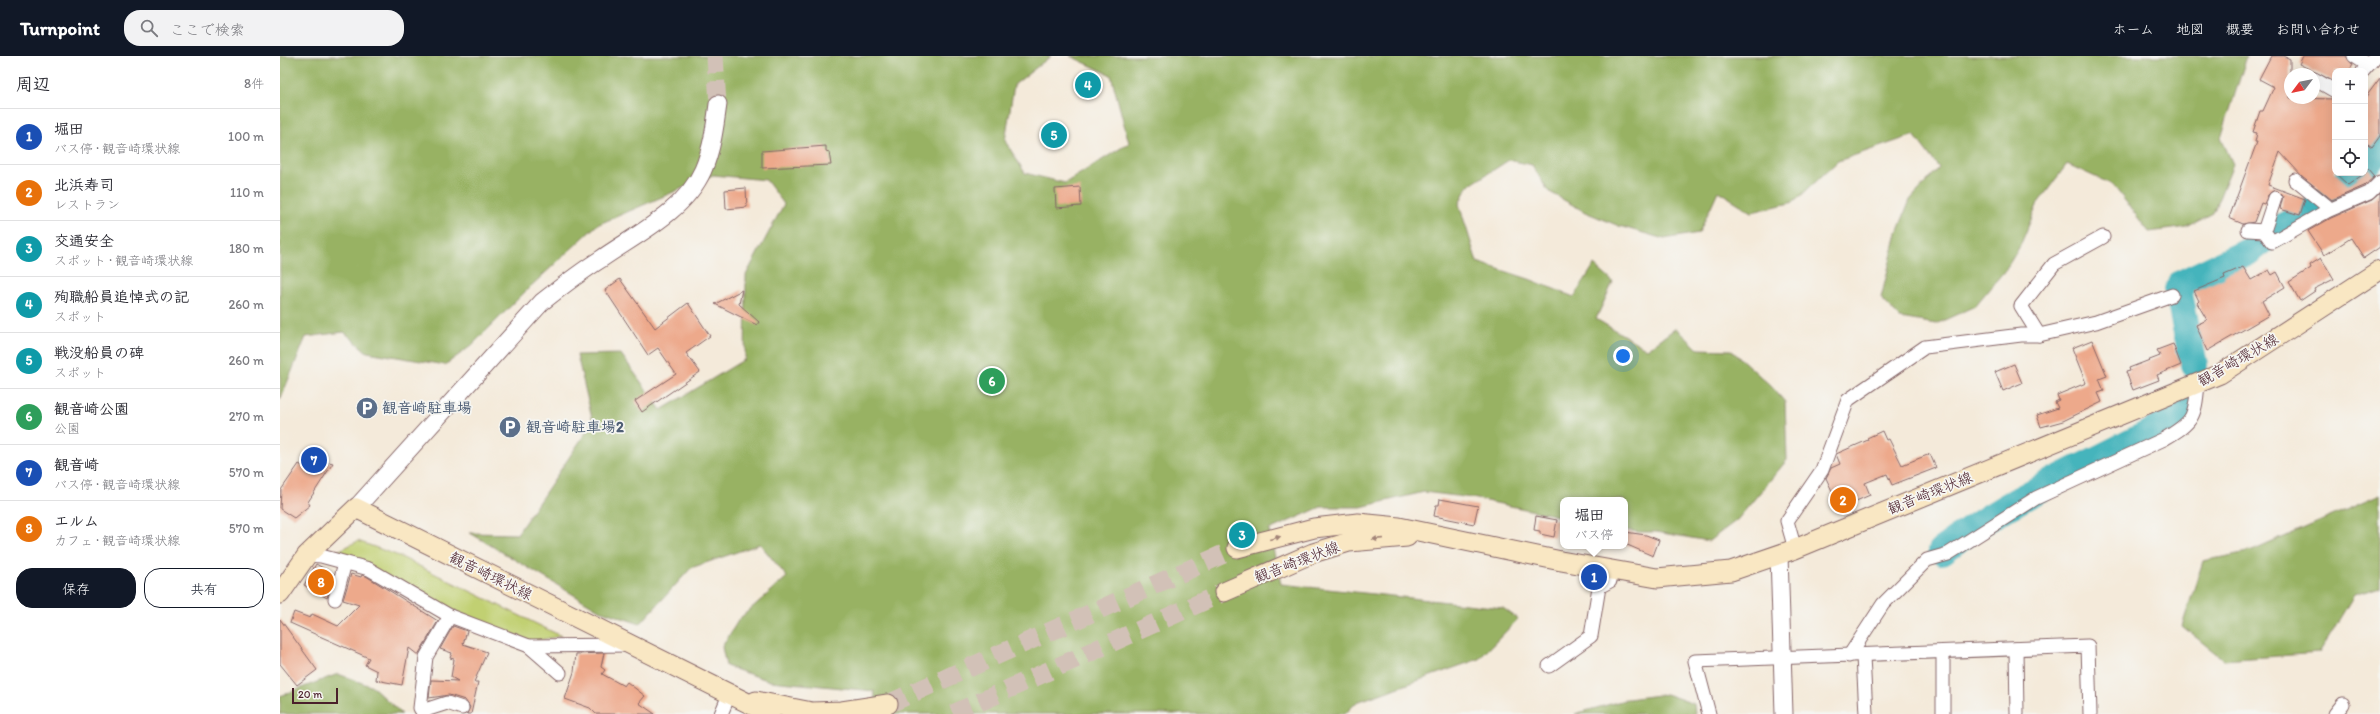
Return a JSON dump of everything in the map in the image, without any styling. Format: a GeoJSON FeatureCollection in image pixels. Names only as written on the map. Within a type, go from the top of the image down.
{"type":"FeatureCollection","features":[{"type":"Feature","properties":{"kind":"main road","name":"観音崎環状線"},"geometry":{"type":"LineString","coordinates":[[1237,548],[1314,528],[1358,523],[1400,528],[1657,578],[1693,576],[1731,571],[1787,552],[2198,384],[2242,361],[2380,270]]}},
{"type":"Feature","properties":{"kind":"main road"},"geometry":{"type":"LineString","coordinates":[[280,594],[307,555],[356,508]]}},
{"type":"Feature","properties":{"kind":"main road","name":"観音崎環状線"},"geometry":{"type":"LineString","coordinates":[[356,508],[631,644],[729,695],[770,714]]}},
{"type":"Feature","properties":{"kind":"main road","name":"観音崎環状線"},"geometry":{"type":"LineString","coordinates":[[1224,592],[1313,553],[1349,542],[1397,538],[1445,537]]}},
{"type":"Feature","properties":{"kind":"main road","name":"観音崎環状線"},"geometry":{"type":"LineString","coordinates":[[729,695],[812,712],[842,711],[888,704]]}},
{"type":"Feature","properties":{"kind":"street"},"geometry":{"type":"LineString","coordinates":[[2354,56],[2369,64]]}},
{"type":"Feature","properties":{"kind":"street"},"geometry":{"type":"LineString","coordinates":[[2320,82],[2332,89]]}},
{"type":"Feature","properties":{"kind":"street"},"geometry":{"type":"LineString","coordinates":[[356,508],[542,302],[567,282],[655,222],[683,200],[703,170],[714,139],[718,104]]}},
{"type":"Feature","properties":{"kind":"street"},"geometry":{"type":"LineString","coordinates":[[2295,180],[2324,205]]}},
{"type":"Feature","properties":{"kind":"street"},"geometry":{"type":"LineString","coordinates":[[2264,231],[2272,242],[2324,205],[2369,193],[2380,182]]}},
{"type":"Feature","properties":{"kind":"street"},"geometry":{"type":"LineString","coordinates":[[2264,231],[2275,198]]}},
{"type":"Feature","properties":{"kind":"street"},"geometry":{"type":"LineString","coordinates":[[2248,230],[2264,231]]}},
{"type":"Feature","properties":{"kind":"street"},"geometry":{"type":"LineString","coordinates":[[2039,335],[2021,306],[2054,264],[2103,237]]}},
{"type":"Feature","properties":{"kind":"street"},"geometry":{"type":"LineString","coordinates":[[1784,714],[1782,658],[1787,552],[1786,521],[1822,470],[1848,400],[1925,347],[2021,335],[2039,335],[2096,322],[2172,295]]}},
{"type":"Feature","properties":{"kind":"street"},"geometry":{"type":"LineString","coordinates":[[1849,656],[1883,604],[1927,560],[1948,554],[2036,498],[2164,439],[2182,428],[2196,411],[2198,384]]}},
{"type":"Feature","properties":{"kind":"street"},"geometry":{"type":"LineString","coordinates":[[307,555],[320,556],[345,564],[369,569],[450,616],[529,646],[560,673]]}},
{"type":"Feature","properties":{"kind":"street"},"geometry":{"type":"LineString","coordinates":[[335,599],[345,564]]}},
{"type":"Feature","properties":{"kind":"street"},"geometry":{"type":"LineString","coordinates":[[1549,666],[1591,636],[1599,586],[1610,581],[1611,570]]}},
{"type":"Feature","properties":{"kind":"street"},"geometry":{"type":"LineString","coordinates":[[450,616],[426,657],[420,708],[423,712],[442,700],[462,708]]}},
{"type":"Feature","properties":{"kind":"street"},"geometry":{"type":"LineString","coordinates":[[529,646],[631,644]]}},
{"type":"Feature","properties":{"kind":"street"},"geometry":{"type":"LineString","coordinates":[[1710,714],[1695,661],[1942,653],[2088,646],[2090,714]]}},
{"type":"Feature","properties":{"kind":"street"},"geometry":{"type":"LineString","coordinates":[[2016,650],[2017,714]]}},
{"type":"Feature","properties":{"kind":"street"},"geometry":{"type":"LineString","coordinates":[[1942,653],[1943,714]]}},
{"type":"Feature","properties":{"kind":"street"},"geometry":{"type":"LineString","coordinates":[[1862,656],[1866,714]]}},
{"type":"Feature","properties":{"kind":"street"},"geometry":{"type":"LineString","coordinates":[[721,714],[729,695]]}},
{"type":"Feature","properties":{"kind":"green space"},"geometry":{"type":"Polygon","coordinates":[[[280,56],[1051,56],[1014,85],[1005,141],[1025,173],[1065,183],[1129,143],[1111,75],[1070,56],[2247,56],[2221,138],[2233,164],[2213,213],[2187,227],[2149,232],[2113,185],[2067,164],[2038,203],[2020,246],[2006,269],[1975,306],[1936,324],[1900,318],[1881,298],[1897,233],[1910,200],[1939,168],[1914,135],[1838,161],[1794,202],[1752,212],[1718,191],[1699,233],[1664,239],[1619,226],[1585,212],[1548,191],[1532,165],[1509,160],[1467,187],[1459,204],[1477,262],[1529,279],[1574,297],[1594,265],[1613,282],[1596,319],[1647,349],[1676,328],[1698,349],[1731,350],[1771,386],[1785,402],[1787,460],[1737,520],[1709,541],[1656,532],[1628,530],[1628,497],[1560,497],[1560,516],[1472,498],[1424,492],[1361,507],[1321,507],[1269,530],[1281,584],[1503,608],[1518,619],[1479,659],[1357,702],[1345,714],[878,714],[874,691],[770,681],[726,666],[722,647],[739,619],[787,577],[760,544],[691,568],[640,624],[599,610],[470,533],[517,534],[593,422],[577,355],[621,354],[661,410],[745,359],[746,275],[784,204],[766,180],[713,175],[597,225],[531,286],[471,346],[445,365],[367,352],[344,332],[306,337],[280,400],[280,56]]]}},
{"type":"Feature","properties":{"kind":"green space"},"geometry":{"type":"Polygon","coordinates":[[[2380,495],[2380,587],[2354,595],[2319,653],[2224,660],[2182,626],[2203,561],[2252,551],[2380,495]]]}},
{"type":"Feature","properties":{"kind":"green space"},"geometry":{"type":"Polygon","coordinates":[[[358,541],[399,556],[561,636],[529,642],[445,607],[336,552],[358,541]]]}},
{"type":"Feature","properties":{"kind":"green space"},"geometry":{"type":"Polygon","coordinates":[[[338,674],[373,687],[402,714],[280,714],[280,696],[338,674]]]}},
{"type":"Feature","properties":{"kind":"green space"},"geometry":{"type":"Polygon","coordinates":[[[1666,694],[1694,704],[1695,714],[1575,714],[1628,699],[1666,694]]]}},
{"type":"Feature","properties":{"kind":"building"},"geometry":{"type":"Polygon","coordinates":[[[2271,56],[2284,56],[2290,59],[2290,68],[2284,68],[2284,104],[2320,104],[2320,99],[2332,99],[2332,176],[2338,176],[2348,185],[2361,176],[2368,176],[2368,168],[2375,176],[2364,186],[2332,200],[2302,176],[2280,152],[2268,185],[2305,199],[2300,215],[2280,209],[2283,196],[2278,191],[2274,190],[2268,195],[2264,204],[2261,203],[2254,222],[2243,224],[2229,218],[2257,142],[2255,142],[2257,133],[2253,132],[2260,111],[2263,111],[2274,87],[2259,79],[2271,56]]]}},
{"type":"Feature","properties":{"kind":"building"},"geometry":{"type":"Polygon","coordinates":[[[2303,56],[2346,56],[2353,65],[2351,68],[2332,68],[2332,80],[2320,74],[2320,68],[2307,68],[2299,64],[2303,56]]]}},
{"type":"Feature","properties":{"kind":"building"},"geometry":{"type":"Polygon","coordinates":[[[2380,78],[2380,136],[2372,147],[2368,144],[2368,94],[2380,78]]]}},
{"type":"Feature","properties":{"kind":"building"},"geometry":{"type":"Polygon","coordinates":[[[826,146],[826,151],[829,152],[831,165],[762,168],[762,151],[826,146]]]}},
{"type":"Feature","properties":{"kind":"building"},"geometry":{"type":"Polygon","coordinates":[[[1080,187],[1081,206],[1056,208],[1055,189],[1080,187]]]}},
{"type":"Feature","properties":{"kind":"building"},"geometry":{"type":"Polygon","coordinates":[[[746,188],[747,207],[726,209],[725,190],[746,188]]]}},
{"type":"Feature","properties":{"kind":"building"},"geometry":{"type":"Polygon","coordinates":[[[2380,193],[2380,247],[2364,258],[2351,238],[2324,255],[2308,231],[2331,218],[2372,200],[2380,193]]]}},
{"type":"Feature","properties":{"kind":"building"},"geometry":{"type":"Polygon","coordinates":[[[2321,258],[2334,279],[2314,289],[2315,291],[2300,301],[2289,282],[2311,268],[2310,265],[2321,258]]]}},
{"type":"Feature","properties":{"kind":"building"},"geometry":{"type":"Polygon","coordinates":[[[2243,267],[2251,280],[2269,270],[2272,275],[2277,272],[2285,287],[2262,301],[2269,315],[2207,351],[2196,325],[2207,320],[2197,303],[2199,301],[2194,291],[2225,278],[2224,275],[2243,267]]]}},
{"type":"Feature","properties":{"kind":"building"},"geometry":{"type":"Polygon","coordinates":[[[620,279],[655,328],[688,303],[710,336],[686,353],[700,372],[642,412],[635,401],[676,374],[658,348],[648,355],[605,290],[620,279]]]}},
{"type":"Feature","properties":{"kind":"building"},"geometry":{"type":"Polygon","coordinates":[[[742,290],[739,304],[759,322],[757,325],[715,304],[742,290]]]}},
{"type":"Feature","properties":{"kind":"building"},"geometry":{"type":"Polygon","coordinates":[[[2092,340],[2107,376],[2099,379],[2104,391],[2098,393],[2102,402],[2063,421],[2041,427],[2037,415],[2058,408],[2055,402],[2059,400],[2057,395],[2086,383],[2072,348],[2092,340]]]}},
{"type":"Feature","properties":{"kind":"building"},"geometry":{"type":"Polygon","coordinates":[[[2173,344],[2181,365],[2157,375],[2159,380],[2133,390],[2126,372],[2130,371],[2129,368],[2160,356],[2157,350],[2173,344]]]}},
{"type":"Feature","properties":{"kind":"building"},"geometry":{"type":"Polygon","coordinates":[[[2014,364],[2022,383],[2003,391],[1995,372],[2014,364]]]}},
{"type":"Feature","properties":{"kind":"building"},"geometry":{"type":"Polygon","coordinates":[[[1882,431],[1886,440],[1889,439],[1902,465],[1930,454],[1936,468],[1892,485],[1887,474],[1865,483],[1870,495],[1840,508],[1826,478],[1831,468],[1840,464],[1836,454],[1868,440],[1867,438],[1882,431]]]}},
{"type":"Feature","properties":{"kind":"building"},"geometry":{"type":"Polygon","coordinates":[[[307,457],[333,463],[308,502],[310,505],[294,518],[280,509],[281,490],[299,464],[304,467],[307,457]]]}},
{"type":"Feature","properties":{"kind":"building"},"geometry":{"type":"Polygon","coordinates":[[[1440,499],[1478,506],[1474,524],[1434,516],[1436,505],[1439,505],[1440,499]]]}},
{"type":"Feature","properties":{"kind":"building"},"geometry":{"type":"Polygon","coordinates":[[[1536,516],[1557,520],[1554,537],[1540,534],[1540,531],[1534,530],[1536,516]]]}},
{"type":"Feature","properties":{"kind":"building"},"geometry":{"type":"Polygon","coordinates":[[[1628,532],[1646,535],[1659,540],[1653,556],[1628,545],[1628,532]]]}},
{"type":"Feature","properties":{"kind":"building"},"geometry":{"type":"Polygon","coordinates":[[[316,564],[334,574],[327,598],[304,585],[316,564]]]}},
{"type":"Feature","properties":{"kind":"building"},"geometry":{"type":"Polygon","coordinates":[[[351,574],[361,577],[362,575],[366,576],[438,621],[418,655],[409,648],[402,685],[376,680],[377,671],[365,665],[369,658],[290,623],[294,612],[310,618],[312,614],[338,626],[359,605],[343,600],[351,574]]]}},
{"type":"Feature","properties":{"kind":"building"},"geometry":{"type":"Polygon","coordinates":[[[280,619],[317,670],[297,685],[280,664],[280,619]]]}},
{"type":"Feature","properties":{"kind":"building"},"geometry":{"type":"Polygon","coordinates":[[[453,626],[467,631],[463,644],[487,652],[474,682],[478,682],[471,714],[467,714],[470,707],[465,700],[449,695],[429,698],[431,680],[458,681],[451,677],[454,659],[450,658],[452,653],[440,649],[453,626]]]}},
{"type":"Feature","properties":{"kind":"building"},"geometry":{"type":"Polygon","coordinates":[[[604,653],[601,667],[605,670],[602,674],[624,686],[627,682],[645,696],[639,703],[655,714],[596,714],[590,708],[565,699],[574,672],[576,654],[604,653]]]}},
{"type":"Feature","properties":{"kind":"waterway"},"geometry":{"type":"LineString","coordinates":[[2368,163],[2380,150]]}},
{"type":"Feature","properties":{"kind":"waterway"},"geometry":{"type":"LineString","coordinates":[[2194,365],[2178,290],[2181,284],[2248,252],[2274,232],[2318,207],[2354,176]]}},
{"type":"Feature","properties":{"kind":"waterway"},"geometry":{"type":"LineString","coordinates":[[1942,551],[1967,532],[2021,499],[2162,427],[2181,413],[2186,403]]}},
{"type":"Feature","properties":{"kind":"tunnel"},"geometry":{"type":"LineString","coordinates":[[715,56],[718,104]]}},
{"type":"Feature","properties":{"kind":"tunnel"},"geometry":{"type":"LineString","coordinates":[[888,704],[1237,548]]}},
{"type":"Feature","properties":{"kind":"tunnel"},"geometry":{"type":"LineString","coordinates":[[953,714],[1224,592]]}},
{"type":"Feature","properties":{"kind":"place","name":"殉職船員追悼式の記"},"geometry":{"type":"Point","coordinates":[1088,85]}},
{"type":"Feature","properties":{"kind":"place","name":"戦没船員の碑"},"geometry":{"type":"Point","coordinates":[1054,135]}},
{"type":"Feature","properties":{"kind":"place","name":"観音崎公園"},"geometry":{"type":"Point","coordinates":[992,381]}},
{"type":"Feature","properties":{"kind":"place","name":"観音崎駐車場"},"geometry":{"type":"Point","coordinates":[367,408]}},
{"type":"Feature","properties":{"kind":"place","name":"観音崎駐車場2"},"geometry":{"type":"Point","coordinates":[510,427]}},
{"type":"Feature","properties":{"kind":"place","name":"観音崎"},"geometry":{"type":"Point","coordinates":[314,460]}},
{"type":"Feature","properties":{"kind":"place","name":"北浜寿司"},"geometry":{"type":"Point","coordinates":[1843,500]}},
{"type":"Feature","properties":{"kind":"place","name":"交通安全"},"geometry":{"type":"Point","coordinates":[1242,535]}},
{"type":"Feature","properties":{"kind":"place","name":"堀田"},"geometry":{"type":"Point","coordinates":[1594,577]}},
{"type":"Feature","properties":{"kind":"place","name":"エルム"},"geometry":{"type":"Point","coordinates":[321,582]}}]}
